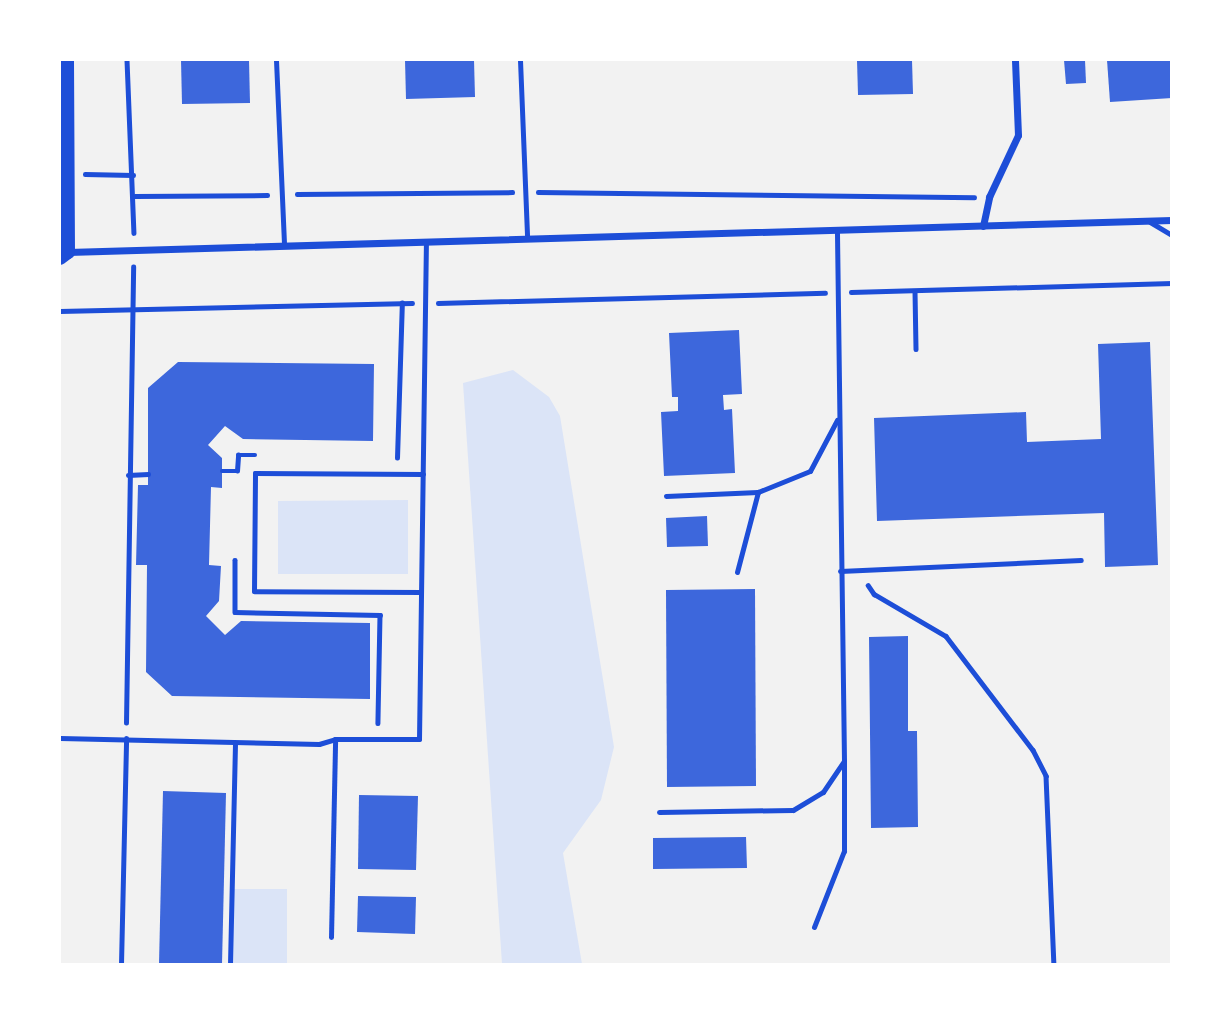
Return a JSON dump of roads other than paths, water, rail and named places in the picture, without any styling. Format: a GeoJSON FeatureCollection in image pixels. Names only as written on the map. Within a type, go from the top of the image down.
{"type":"FeatureCollection","features":[{"type":"Feature","properties":{"kind":"main road"},"geometry":{"type":"LineString","coordinates":[[64,255],[68,173],[67,60]]}},
{"type":"Feature","properties":{"kind":"street"},"geometry":{"type":"LineString","coordinates":[[984,226],[989,197],[1018,135],[1015,60]]}},
{"type":"Feature","properties":{"kind":"street"},"geometry":{"type":"LineString","coordinates":[[64,255],[527,237],[1171,220]]}},
{"type":"Feature","properties":{"kind":"lane"},"geometry":{"type":"LineString","coordinates":[[276,60],[284,246]]}},
{"type":"Feature","properties":{"kind":"lane"},"geometry":{"type":"LineString","coordinates":[[520,60],[523,192],[527,237]]}},
{"type":"Feature","properties":{"kind":"lane"},"geometry":{"type":"LineString","coordinates":[[1150,222],[1171,235]]}},
{"type":"Feature","properties":{"kind":"lane"},"geometry":{"type":"LineString","coordinates":[[814,927],[833,888],[844,851],[837,230]]}},
{"type":"Feature","properties":{"kind":"lane"},"geometry":{"type":"LineString","coordinates":[[60,738],[319,744],[335,739],[419,739],[426,241]]}},
{"type":"Feature","properties":{"kind":"lane"},"geometry":{"type":"LineString","coordinates":[[666,496],[758,492],[810,471],[839,417]]}},
{"type":"Feature","properties":{"kind":"lane"},"geometry":{"type":"LineString","coordinates":[[421,592],[254,591],[255,473],[423,474]]}},
{"type":"Feature","properties":{"kind":"lane"},"geometry":{"type":"LineString","coordinates":[[737,572],[758,492]]}},
{"type":"Feature","properties":{"kind":"lane"},"geometry":{"type":"LineString","coordinates":[[840,571],[1081,560]]}},
{"type":"Feature","properties":{"kind":"lane"},"geometry":{"type":"LineString","coordinates":[[121,964],[126,738]]}},
{"type":"Feature","properties":{"kind":"lane"},"geometry":{"type":"LineString","coordinates":[[331,937],[335,739]]}},
{"type":"Feature","properties":{"kind":"lane"},"geometry":{"type":"LineString","coordinates":[[230,964],[235,743]]}},
{"type":"Feature","properties":{"kind":"lane"},"geometry":{"type":"LineString","coordinates":[[659,812],[793,810],[823,792],[844,761]]}}]}
